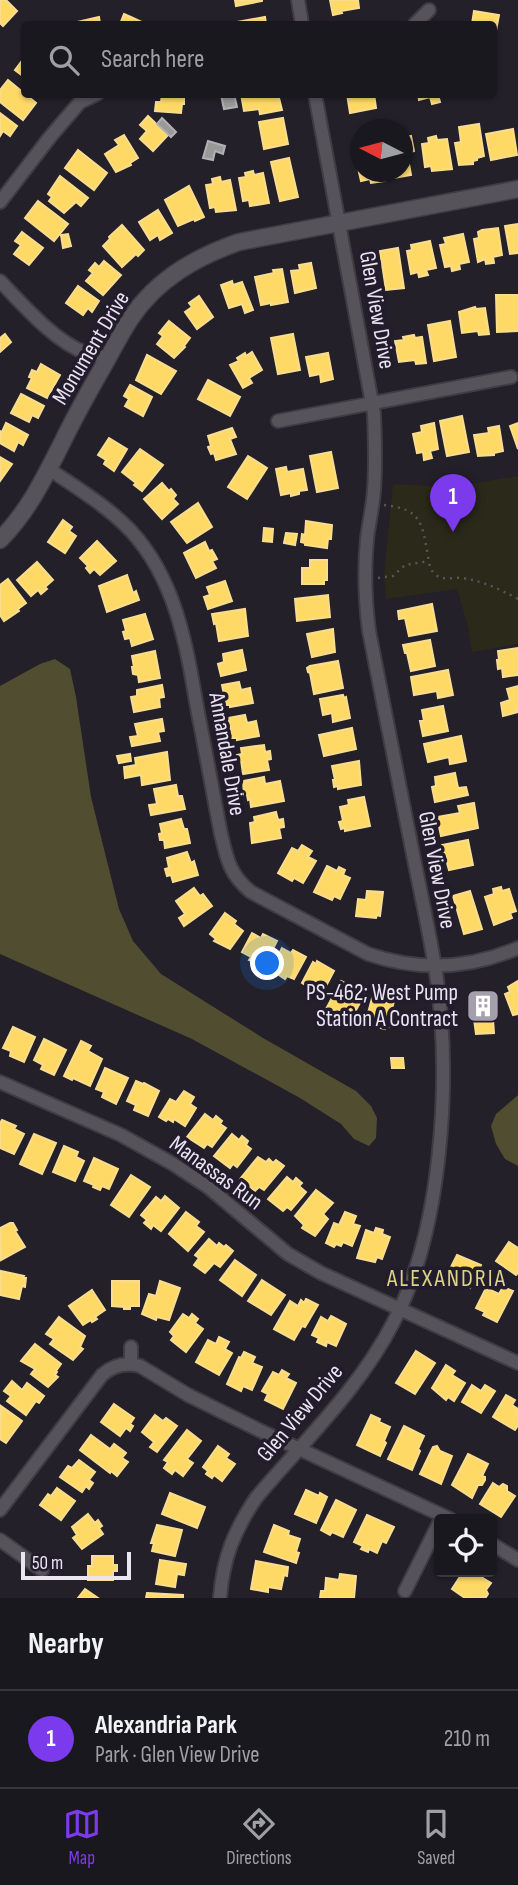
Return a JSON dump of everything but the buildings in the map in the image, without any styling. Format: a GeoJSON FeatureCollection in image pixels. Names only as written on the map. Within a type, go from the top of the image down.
{"type":"FeatureCollection","features":[{"type":"Feature","properties":{"kind":"street"},"geometry":{"type":"LineString","coordinates":[[298,0],[302,21]]}},
{"type":"Feature","properties":{"kind":"street"},"geometry":{"type":"LineString","coordinates":[[418,21],[429,10]]}},
{"type":"Feature","properties":{"kind":"street"},"geometry":{"type":"LineString","coordinates":[[0,202],[50,136],[80,102],[88,98]]}},
{"type":"Feature","properties":{"kind":"street","name":"Glen View Drive"},"geometry":{"type":"LineString","coordinates":[[220,1598],[227,1554],[242,1518],[256,1497],[352,1387],[374,1357],[400,1310],[421,1252],[439,1151],[443,1060],[434,967],[366,605],[367,539],[376,454],[372,403],[316,98]]}},
{"type":"Feature","properties":{"kind":"street","name":"Monument Drive"},"geometry":{"type":"LineString","coordinates":[[0,540],[32,502],[75,416],[131,317],[170,276],[215,250],[239,242],[518,189]]}},
{"type":"Feature","properties":{"kind":"street"},"geometry":{"type":"LineString","coordinates":[[0,281],[69,345],[86,353],[108,358]]}},
{"type":"Feature","properties":{"kind":"street"},"geometry":{"type":"LineString","coordinates":[[278,421],[511,377]]}},
{"type":"Feature","properties":{"kind":"street","name":"Annandale Drive"},"geometry":{"type":"LineString","coordinates":[[49,468],[113,513],[131,531],[159,571],[173,599],[189,659],[220,834],[227,862],[237,878],[251,892],[368,954],[387,960],[434,967],[483,960],[518,948]]}},
{"type":"Feature","properties":{"kind":"street","name":"Manassas Run"},"geometry":{"type":"LineString","coordinates":[[0,1082],[121,1135],[155,1153],[208,1187],[300,1262],[400,1310],[517,1359]]}},
{"type":"Feature","properties":{"kind":"street"},"geometry":{"type":"LineString","coordinates":[[131,1347],[131,1364]]}},
{"type":"Feature","properties":{"kind":"street"},"geometry":{"type":"LineString","coordinates":[[0,1510],[102,1375],[118,1365],[131,1364],[140,1366],[188,1395],[434,1515]]}},
{"type":"Feature","properties":{"kind":"street"},"geometry":{"type":"LineString","coordinates":[[405,1591],[434,1536]]}},
{"type":"Feature","properties":{"kind":"street"},"geometry":{"type":"LineString","coordinates":[[0,1540],[42,1570]]}},
{"type":"Feature","properties":{"kind":"street"},"geometry":{"type":"LineString","coordinates":[[497,1547],[518,1560]]}},
{"type":"Feature","properties":{"kind":"path"},"geometry":{"type":"LineString","coordinates":[[372,503],[396,506],[413,513],[425,537],[430,569],[436,576],[487,583],[518,599]]}},
{"type":"Feature","properties":{"kind":"path"},"geometry":{"type":"LineString","coordinates":[[365,579],[393,576],[405,565],[429,561]]}},
{"type":"Feature","properties":{"kind":"shaded area"},"geometry":{"type":"Polygon","coordinates":[[[518,476],[518,644],[472,652],[457,589],[386,599],[384,576],[393,484],[451,487],[518,476]]]}},
{"type":"Feature","properties":{"kind":"shaded area"},"geometry":{"type":"Polygon","coordinates":[[[55,659],[70,669],[91,797],[119,909],[133,941],[161,974],[263,1038],[356,1091],[371,1106],[377,1118],[376,1138],[369,1146],[354,1139],[341,1124],[300,1098],[192,1039],[0,954],[0,686],[40,664],[55,659]]]}},
{"type":"Feature","properties":{"kind":"shaded area"},"geometry":{"type":"Polygon","coordinates":[[[518,1095],[518,1166],[505,1159],[496,1144],[491,1126],[496,1114],[518,1095]]]}},
{"type":"Feature","properties":{"kind":"place","name":"Alexandria Park"},"geometry":{"type":"Point","coordinates":[453,532]}},
{"type":"Feature","properties":{"kind":"place","name":"PS-462; West Pump Station A Contract"},"geometry":{"type":"Point","coordinates":[483,1006]}},
{"type":"Feature","properties":{"kind":"district","name":"ALEXANDRIA"},"geometry":{"type":"Point","coordinates":[447,1278]}}]}
